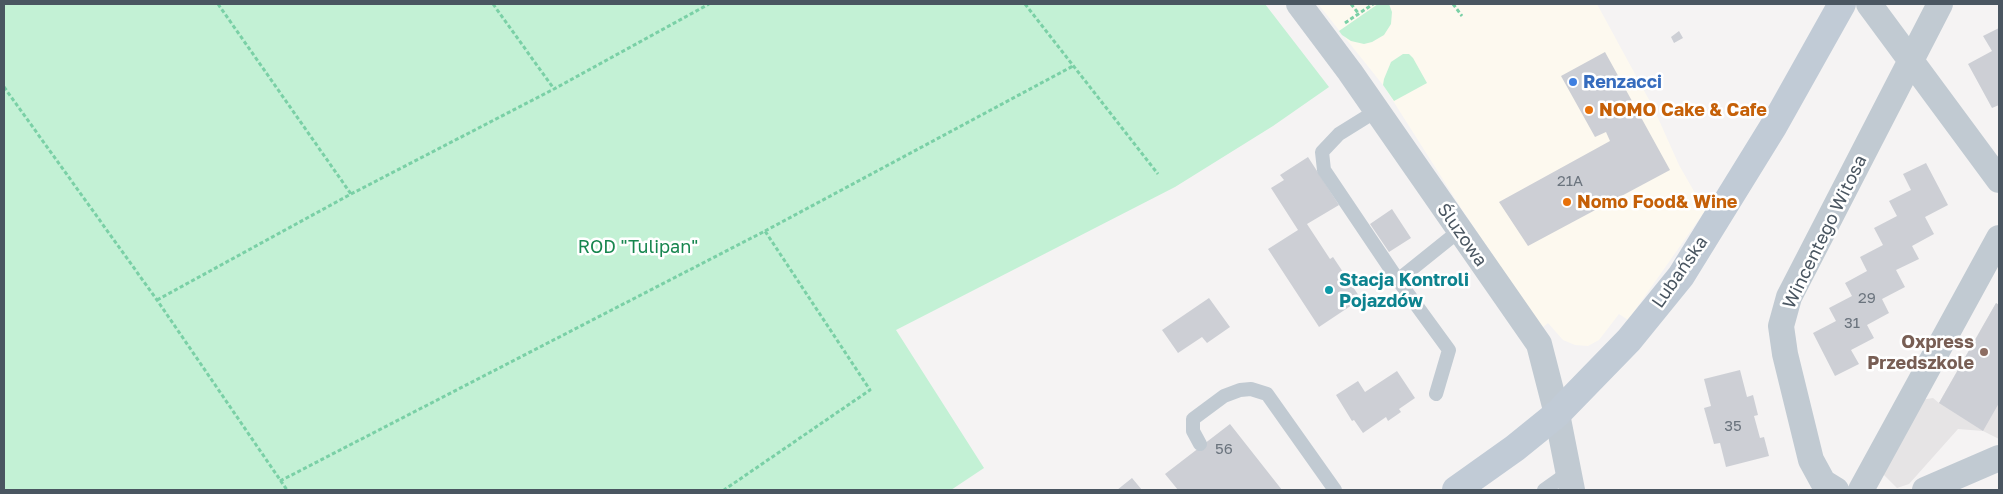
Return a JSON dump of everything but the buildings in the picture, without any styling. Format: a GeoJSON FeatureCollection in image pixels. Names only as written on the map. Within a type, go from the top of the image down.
{"type":"FeatureCollection","features":[{"type":"Feature","properties":{"kind":"street","name":"Śluzowa"},"geometry":{"type":"LineString","coordinates":[[1299,4],[1539,344],[1557,414],[1570,482]]}},
{"type":"Feature","properties":{"kind":"street","name":"Lubańska"},"geometry":{"type":"LineString","coordinates":[[1456,490],[1515,448],[1557,414],[1629,340],[1681,276],[1773,127],[1842,4]]}},
{"type":"Feature","properties":{"kind":"street"},"geometry":{"type":"LineString","coordinates":[[1869,4],[1999,180]]}},
{"type":"Feature","properties":{"kind":"street","name":"Wincentego Witosa"},"geometry":{"type":"LineString","coordinates":[[1836,490],[1823,482],[1811,460],[1785,354],[1781,326],[1789,297],[1940,4]]}},
{"type":"Feature","properties":{"kind":"street"},"geometry":{"type":"LineString","coordinates":[[1861,490],[1999,238]]}},
{"type":"Feature","properties":{"kind":"street"},"geometry":{"type":"LineString","coordinates":[[1925,490],[1999,458]]}},
{"type":"Feature","properties":{"kind":"lane"},"geometry":{"type":"LineString","coordinates":[[1376,111],[1339,134],[1322,152],[1324,170],[1398,280],[1449,350],[1436,394]]}},
{"type":"Feature","properties":{"kind":"lane"},"geometry":{"type":"LineString","coordinates":[[1398,280],[1459,232]]}},
{"type":"Feature","properties":{"kind":"lane"},"geometry":{"type":"LineString","coordinates":[[1200,444],[1193,430],[1193,419],[1224,396],[1240,390],[1251,389],[1267,394],[1336,490]]}},
{"type":"Feature","properties":{"kind":"lane"},"geometry":{"type":"LineString","coordinates":[[1544,490],[1570,482]]}},
{"type":"Feature","properties":{"kind":"path"},"geometry":{"type":"LineString","coordinates":[[218,4],[351,194]]}},
{"type":"Feature","properties":{"kind":"path"},"geometry":{"type":"LineString","coordinates":[[493,4],[554,89]]}},
{"type":"Feature","properties":{"kind":"path"},"geometry":{"type":"LineString","coordinates":[[157,300],[351,194],[554,89],[709,4]]}},
{"type":"Feature","properties":{"kind":"path"},"geometry":{"type":"LineString","coordinates":[[1025,4],[1158,174]]}},
{"type":"Feature","properties":{"kind":"path"},"geometry":{"type":"LineString","coordinates":[[1351,4],[1358,14]]}},
{"type":"Feature","properties":{"kind":"path"},"geometry":{"type":"LineString","coordinates":[[1343,25],[1372,4]]}},
{"type":"Feature","properties":{"kind":"path"},"geometry":{"type":"LineString","coordinates":[[1454,4],[1462,16]]}},
{"type":"Feature","properties":{"kind":"path"},"geometry":{"type":"LineString","coordinates":[[280,481],[765,231],[1073,66]]}},
{"type":"Feature","properties":{"kind":"path"},"geometry":{"type":"LineString","coordinates":[[4,87],[157,300],[287,490]]}},
{"type":"Feature","properties":{"kind":"path"},"geometry":{"type":"LineString","coordinates":[[724,490],[870,390],[765,231]]}},
{"type":"Feature","properties":{"kind":"shaded area"},"geometry":{"type":"Polygon","coordinates":[[[1318,4],[1597,4],[1654,109],[1679,165],[1699,200],[1707,208],[1628,320],[1619,314],[1599,340],[1588,346],[1575,345],[1563,340],[1548,323],[1542,328],[1461,208],[1383,85],[1318,4]]]}},
{"type":"Feature","properties":{"kind":"shaded area","name":"Oxpress Przedszkole"},"geometry":{"type":"Polygon","coordinates":[[[1996,303],[1999,305],[1999,439],[1983,431],[1958,429],[1909,484],[1897,488],[1882,473],[1915,401],[1933,398],[1939,403],[1996,303]]]}},
{"type":"Feature","properties":{"kind":"green space","name":"ROD \"Tulipan\""},"geometry":{"type":"Polygon","coordinates":[[[4,4],[1265,4],[1329,87],[1273,126],[1175,187],[896,330],[984,468],[951,490],[4,490],[4,4]]]}},
{"type":"Feature","properties":{"kind":"green space"},"geometry":{"type":"Polygon","coordinates":[[[1378,4],[1389,4],[1392,12],[1391,24],[1384,35],[1364,44],[1351,41],[1342,35],[1339,31],[1378,4]]]}},
{"type":"Feature","properties":{"kind":"green space"},"geometry":{"type":"Polygon","coordinates":[[[1403,54],[1409,54],[1413,58],[1427,83],[1394,101],[1383,85],[1384,79],[1391,62],[1403,54]]]}},
{"type":"Feature","properties":{"kind":"place","name":"Renzacci"},"geometry":{"type":"Point","coordinates":[1573,82]}},
{"type":"Feature","properties":{"kind":"place","name":"NOMO Cake & Cafe"},"geometry":{"type":"Point","coordinates":[1589,110]}},
{"type":"Feature","properties":{"kind":"place","name":"Nomo Food& Wine"},"geometry":{"type":"Point","coordinates":[1567,202]}},
{"type":"Feature","properties":{"kind":"place","name":"Stacja Kontroli Pojazdów"},"geometry":{"type":"Point","coordinates":[1329,290]}},
{"type":"Feature","properties":{"kind":"place","name":"Oxpress Przedszkole"},"geometry":{"type":"Point","coordinates":[1984,352]}}]}
